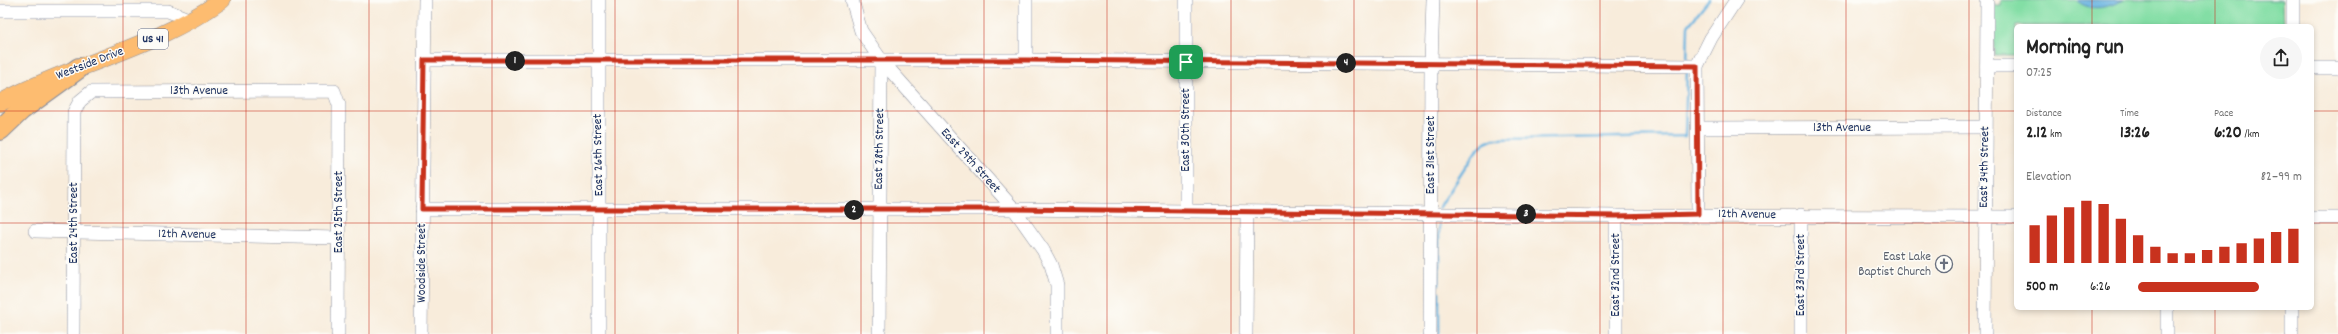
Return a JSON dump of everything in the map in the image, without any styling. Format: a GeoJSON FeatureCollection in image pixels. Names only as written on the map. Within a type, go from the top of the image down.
{"type":"FeatureCollection","features":[{"type":"Feature","properties":{"kind":"highway"},"geometry":{"type":"LineString","coordinates":[[0,130],[21,110],[79,68]]}},
{"type":"Feature","properties":{"kind":"main road","name":"Westside Drive"},"geometry":{"type":"LineString","coordinates":[[0,103],[36,85],[163,34],[190,20],[222,0]]}},
{"type":"Feature","properties":{"kind":"street","name":"Woodside Street"},"geometry":{"type":"LineString","coordinates":[[421,334],[424,0]]}},
{"type":"Feature","properties":{"kind":"street","name":"East 26th Street"},"geometry":{"type":"LineString","coordinates":[[599,0],[599,334]]}},
{"type":"Feature","properties":{"kind":"street","name":"East 29th Street"},"geometry":{"type":"LineString","coordinates":[[852,0],[861,31],[881,60],[1014,209],[1043,250],[1051,265],[1057,285],[1057,334]]}},
{"type":"Feature","properties":{"kind":"street"},"geometry":{"type":"LineString","coordinates":[[1026,0],[1026,60]]}},
{"type":"Feature","properties":{"kind":"street","name":"East 30th Street"},"geometry":{"type":"LineString","coordinates":[[1186,0],[1186,212]]}},
{"type":"Feature","properties":{"kind":"street","name":"East 31st Street"},"geometry":{"type":"LineString","coordinates":[[1430,334],[1431,64],[1434,0]]}},
{"type":"Feature","properties":{"kind":"street"},"geometry":{"type":"LineString","coordinates":[[1698,214],[1697,66],[1711,38],[1736,0]]}},
{"type":"Feature","properties":{"kind":"street","name":"East 34th Street"},"geometry":{"type":"LineString","coordinates":[[1985,334],[1984,217],[1987,0]]}},
{"type":"Feature","properties":{"kind":"street"},"geometry":{"type":"LineString","coordinates":[[2293,0],[2293,24]]}},
{"type":"Feature","properties":{"kind":"street"},"geometry":{"type":"LineString","coordinates":[[0,11],[168,11],[190,20]]}},
{"type":"Feature","properties":{"kind":"street"},"geometry":{"type":"LineString","coordinates":[[424,60],[1026,60],[1697,66]]}},
{"type":"Feature","properties":{"kind":"street","name":"East 28th Street"},"geometry":{"type":"LineString","coordinates":[[879,334],[881,60]]}},
{"type":"Feature","properties":{"kind":"street"},"geometry":{"type":"LineString","coordinates":[[1987,66],[2014,66]]}},
{"type":"Feature","properties":{"kind":"street"},"geometry":{"type":"LineString","coordinates":[[2314,68],[2338,68]]}},
{"type":"Feature","properties":{"kind":"street","name":"13th Avenue"},"geometry":{"type":"LineString","coordinates":[[74,112],[80,101],[91,92],[334,91]]}},
{"type":"Feature","properties":{"kind":"street","name":"East 25th Street"},"geometry":{"type":"LineString","coordinates":[[334,91],[339,105],[338,334]]}},
{"type":"Feature","properties":{"kind":"street","name":"East 24th Street"},"geometry":{"type":"LineString","coordinates":[[73,334],[74,112]]}},
{"type":"Feature","properties":{"kind":"street","name":"13th Avenue"},"geometry":{"type":"LineString","coordinates":[[1698,128],[1985,127]]}},
{"type":"Feature","properties":{"kind":"street","name":"12th Avenue"},"geometry":{"type":"LineString","coordinates":[[422,209],[1014,209],[1616,216],[1698,214],[2014,217]]}},
{"type":"Feature","properties":{"kind":"street"},"geometry":{"type":"LineString","coordinates":[[1246,334],[1247,212]]}},
{"type":"Feature","properties":{"kind":"street","name":"East 33rd Street"},"geometry":{"type":"LineString","coordinates":[[1801,215],[1801,334]]}},
{"type":"Feature","properties":{"kind":"street","name":"East 32nd Street"},"geometry":{"type":"LineString","coordinates":[[1616,216],[1616,334]]}},
{"type":"Feature","properties":{"kind":"street"},"geometry":{"type":"LineString","coordinates":[[2314,218],[2338,218]]}},
{"type":"Feature","properties":{"kind":"street","name":"12th Avenue"},"geometry":{"type":"LineString","coordinates":[[35,231],[338,238]]}},
{"type":"Feature","properties":{"kind":"street"},"geometry":{"type":"LineString","coordinates":[[2167,310],[2167,334]]}},
{"type":"Feature","properties":{"kind":"street"},"geometry":{"type":"LineString","coordinates":[[2292,310],[2292,334]]}},
{"type":"Feature","properties":{"kind":"green space"},"geometry":{"type":"Polygon","coordinates":[[[2001,0],[2283,0],[2284,24],[2014,24],[2014,55],[1994,55],[1993,5],[2001,5],[2001,0]]]}},
{"type":"Feature","properties":{"kind":"water"},"geometry":{"type":"Polygon","coordinates":[[[2076,0],[2124,0],[2106,7],[2094,8],[2082,4],[2076,0]]]}},
{"type":"Feature","properties":{"kind":"waterway"},"geometry":{"type":"LineString","coordinates":[[1687,62],[1688,26],[1709,0]]}},
{"type":"Feature","properties":{"kind":"waterway"},"geometry":{"type":"LineString","coordinates":[[1439,208],[1476,151],[1483,144],[1494,139],[1685,136],[1687,69]]}},
{"type":"Feature","properties":{"kind":"waterway"},"geometry":{"type":"LineString","coordinates":[[1439,224],[1439,285]]}},
{"type":"Feature","properties":{"kind":"waterway"},"geometry":{"type":"LineString","coordinates":[[1439,292],[1439,334]]}},
{"type":"Feature","properties":{"kind":"place","name":"East Lake Baptist Church"},"geometry":{"type":"Point","coordinates":[1944,264]}},
{"type":"Feature","properties":{"kind":"route"},"geometry":{"type":"LineString","coordinates":[[424,60],[1026,60],[1186,62],[1697,66],[1698,214],[1616,216],[1014,209],[422,209],[424,60]]}}]}
